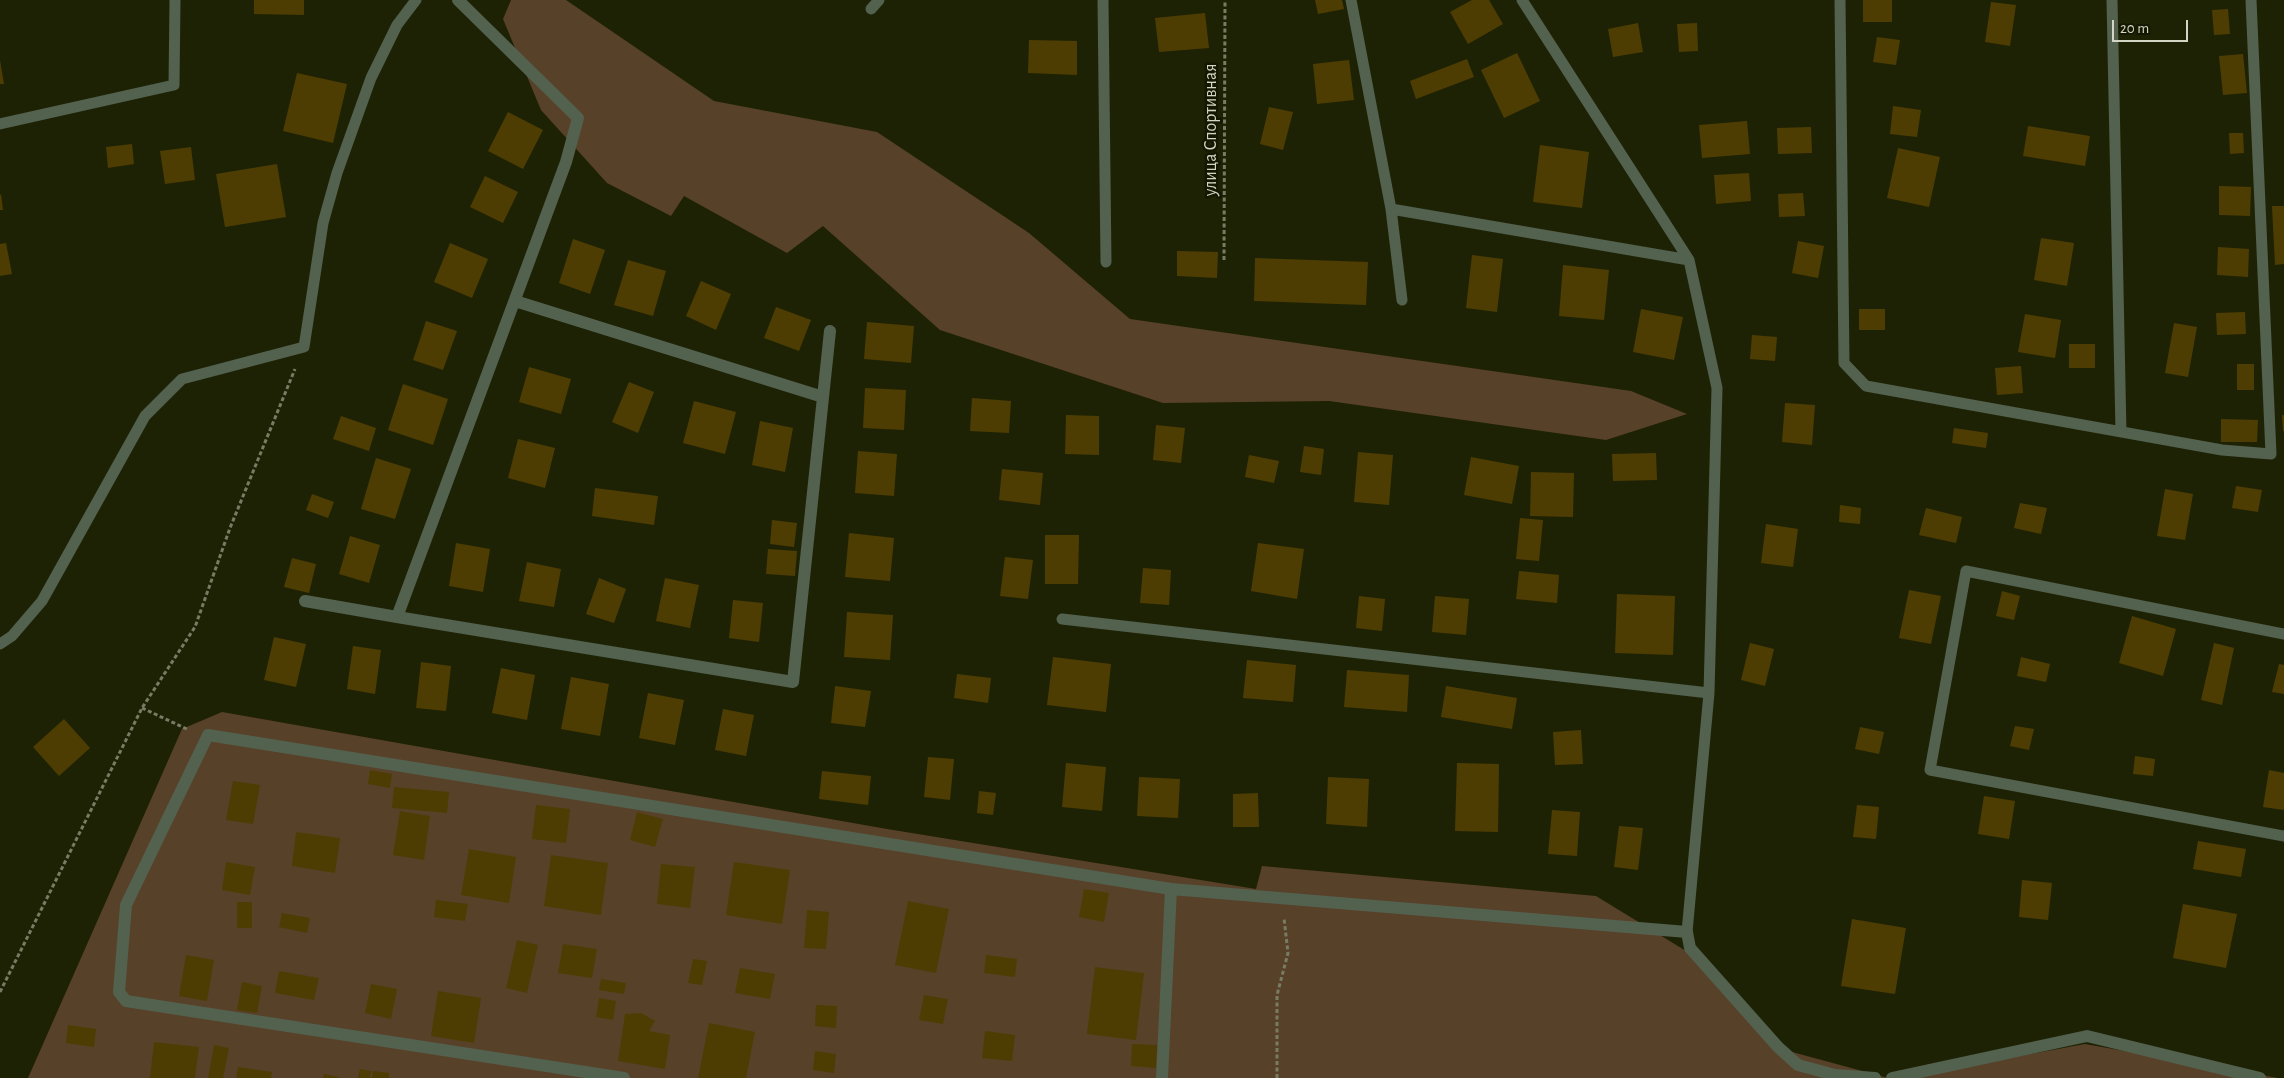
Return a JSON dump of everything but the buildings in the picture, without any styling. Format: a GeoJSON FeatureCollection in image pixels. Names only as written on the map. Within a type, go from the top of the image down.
{"type":"FeatureCollection","features":[{"type":"Feature","properties":{"kind":"street"},"geometry":{"type":"LineString","coordinates":[[397,617],[566,162],[578,118],[458,0]]}},
{"type":"Feature","properties":{"kind":"street"},"geometry":{"type":"LineString","coordinates":[[515,301],[823,397]]}},
{"type":"Feature","properties":{"kind":"street"},"geometry":{"type":"LineString","coordinates":[[305,601],[793,682],[830,331]]}},
{"type":"Feature","properties":{"kind":"street"},"geometry":{"type":"LineString","coordinates":[[624,1078],[126,1001],[119,992],[126,906],[208,735],[1170,889],[1687,932],[1690,948],[1778,1047],[1798,1065],[1835,1075],[1875,1078]]}},
{"type":"Feature","properties":{"kind":"street"},"geometry":{"type":"LineString","coordinates":[[1162,1078],[1170,889]]}},
{"type":"Feature","properties":{"kind":"street"},"geometry":{"type":"LineString","coordinates":[[1892,1078],[2088,1036],[2260,1078]]}},
{"type":"Feature","properties":{"kind":"lane"},"geometry":{"type":"LineString","coordinates":[[0,124],[174,85],[175,0]]}},
{"type":"Feature","properties":{"kind":"lane"},"geometry":{"type":"LineString","coordinates":[[0,644],[12,636],[42,602],[145,416],[182,379],[304,347],[323,223],[337,172],[370,78],[397,25],[416,0]]}},
{"type":"Feature","properties":{"kind":"lane"},"geometry":{"type":"LineString","coordinates":[[1103,0],[1106,262]]}},
{"type":"Feature","properties":{"kind":"lane"},"geometry":{"type":"LineString","coordinates":[[1351,0],[1391,209],[1402,300]]}},
{"type":"Feature","properties":{"kind":"lane"},"geometry":{"type":"LineString","coordinates":[[1522,0],[1690,260],[1717,388],[1709,693],[1687,932]]}},
{"type":"Feature","properties":{"kind":"lane"},"geometry":{"type":"LineString","coordinates":[[1840,0],[1844,363],[1866,386],[2222,450],[2271,454],[2251,0]]}},
{"type":"Feature","properties":{"kind":"lane"},"geometry":{"type":"LineString","coordinates":[[2112,0],[2121,432]]}},
{"type":"Feature","properties":{"kind":"lane"},"geometry":{"type":"LineString","coordinates":[[1391,209],[1690,260]]}},
{"type":"Feature","properties":{"kind":"lane"},"geometry":{"type":"LineString","coordinates":[[2284,634],[1966,571],[1930,770],[2284,836]]}},
{"type":"Feature","properties":{"kind":"lane"},"geometry":{"type":"LineString","coordinates":[[1062,619],[1709,693]]}},
{"type":"Feature","properties":{"kind":"path","name":"улица Спортивная"},"geometry":{"type":"LineString","coordinates":[[1224,260],[1225,0]]}},
{"type":"Feature","properties":{"kind":"path"},"geometry":{"type":"LineString","coordinates":[[0,992],[142,708],[196,628],[230,528],[304,347]]}},
{"type":"Feature","properties":{"kind":"path"},"geometry":{"type":"LineString","coordinates":[[142,708],[182,729],[208,735]]}},
{"type":"Feature","properties":{"kind":"path"},"geometry":{"type":"LineString","coordinates":[[1278,1078],[1276,995],[1288,953],[1281,897]]}},
{"type":"Feature","properties":{"kind":"shaded area"},"geometry":{"type":"Polygon","coordinates":[[[511,0],[566,0],[714,101],[877,132],[1029,233],[1130,319],[1631,391],[1687,414],[1606,440],[1329,401],[1163,403],[940,330],[823,226],[787,253],[684,196],[671,216],[607,183],[541,110],[503,19],[511,0]]]}},
{"type":"Feature","properties":{"kind":"shaded area"},"geometry":{"type":"Polygon","coordinates":[[[222,712],[887,829],[1256,889],[1262,866],[1596,896],[1686,951],[1781,1049],[1888,1078],[28,1078],[182,729],[222,712]]]}},
{"type":"Feature","properties":{"kind":"shaded area"},"geometry":{"type":"Polygon","coordinates":[[[2085,1044],[2278,1078],[1901,1078],[2085,1044]]]}}]}
